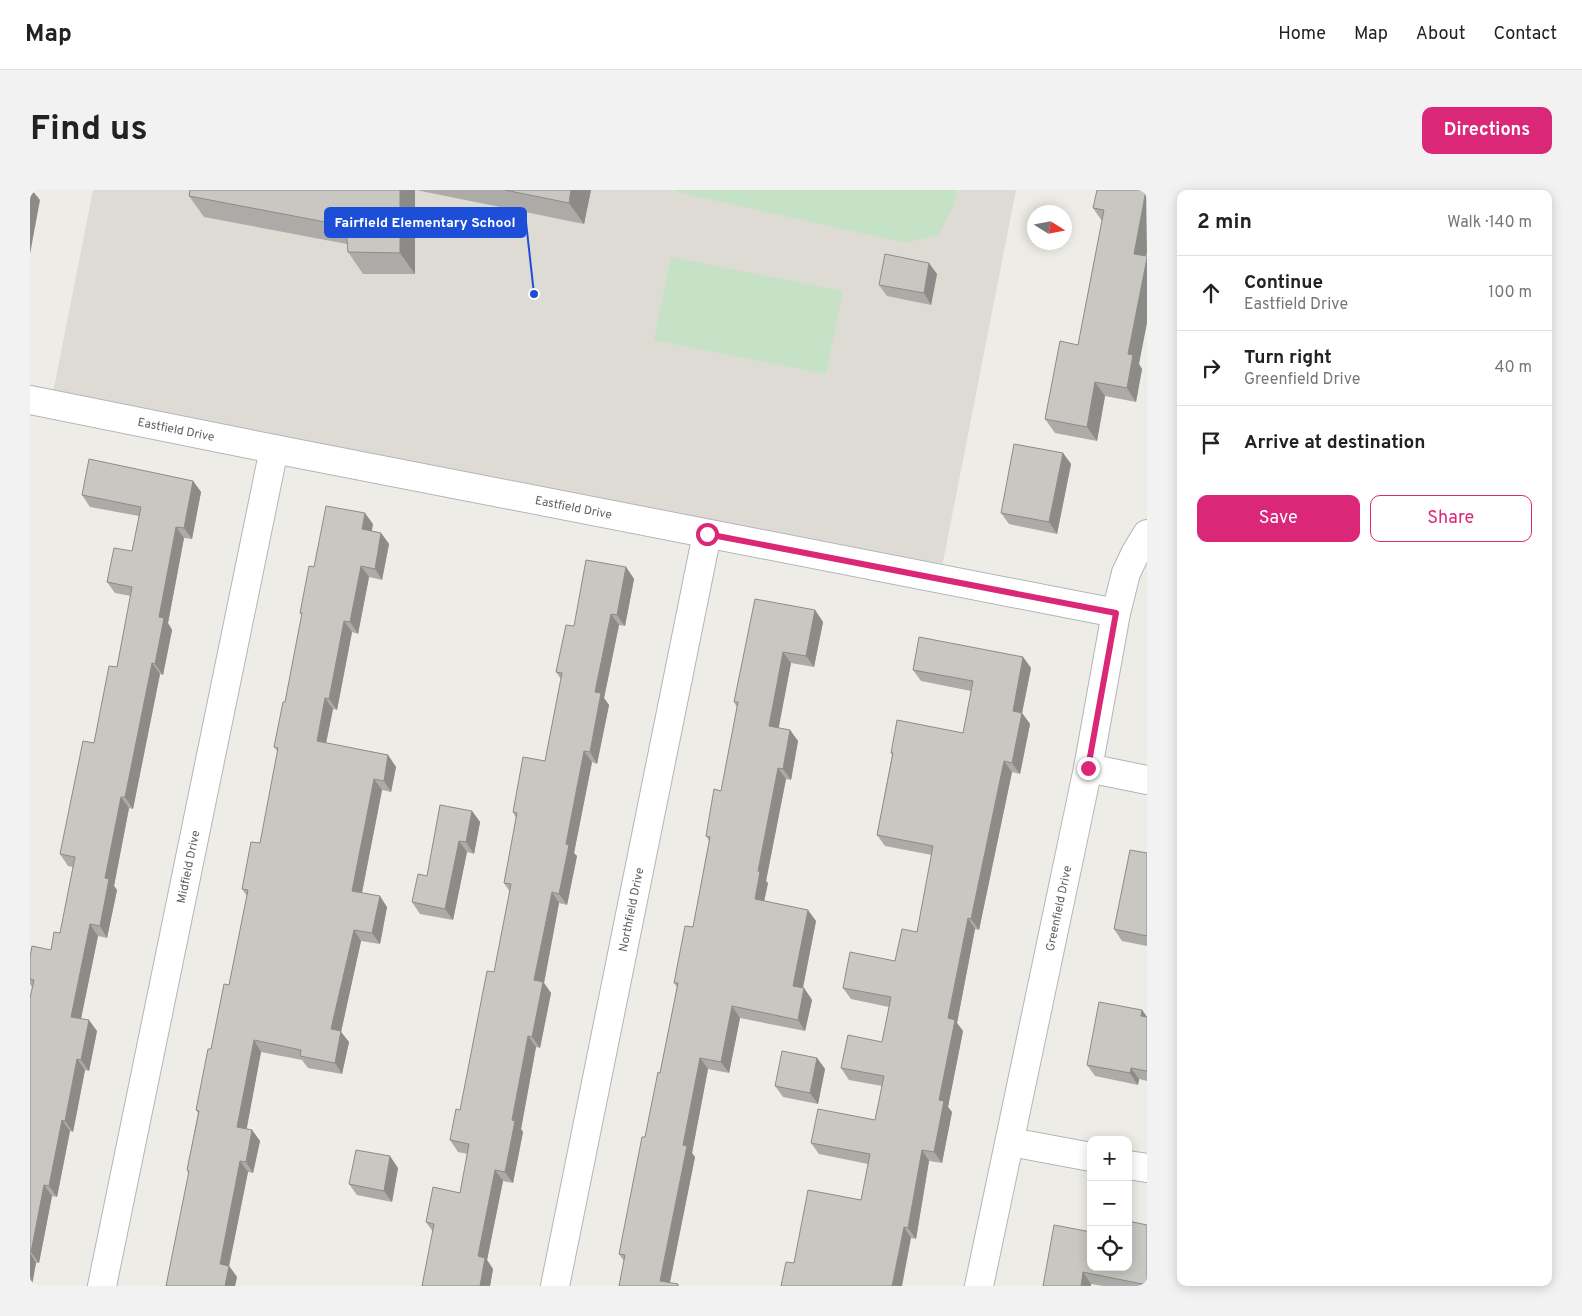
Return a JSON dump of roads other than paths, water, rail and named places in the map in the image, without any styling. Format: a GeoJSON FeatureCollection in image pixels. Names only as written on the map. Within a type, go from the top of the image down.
{"type":"FeatureCollection","features":[{"type":"Feature","properties":{"kind":"street","name":"Eastfield Drive"},"geometry":{"type":"LineString","coordinates":[[30,400],[1116,613]]}},
{"type":"Feature","properties":{"kind":"street","name":"Midfield Drive"},"geometry":{"type":"LineString","coordinates":[[102,1286],[274,449]]}},
{"type":"Feature","properties":{"kind":"street","name":"Northfield Drive"},"geometry":{"type":"LineString","coordinates":[[555,1286],[707,534]]}},
{"type":"Feature","properties":{"kind":"street","name":"Greenfield Drive"},"geometry":{"type":"LineString","coordinates":[[979,1286],[1088,768],[1116,613],[1126,573],[1147,534]]}},
{"type":"Feature","properties":{"kind":"street"},"geometry":{"type":"LineString","coordinates":[[1088,768],[1147,780]]}},
{"type":"Feature","properties":{"kind":"street"},"geometry":{"type":"LineString","coordinates":[[1010,1142],[1087,1156]]}},
{"type":"Feature","properties":{"kind":"street"},"geometry":{"type":"LineString","coordinates":[[1132,1165],[1147,1168]]}},
{"type":"Feature","properties":{"kind":"place","name":"Fairfield Elementary School"},"geometry":{"type":"Point","coordinates":[534,294]}}]}
